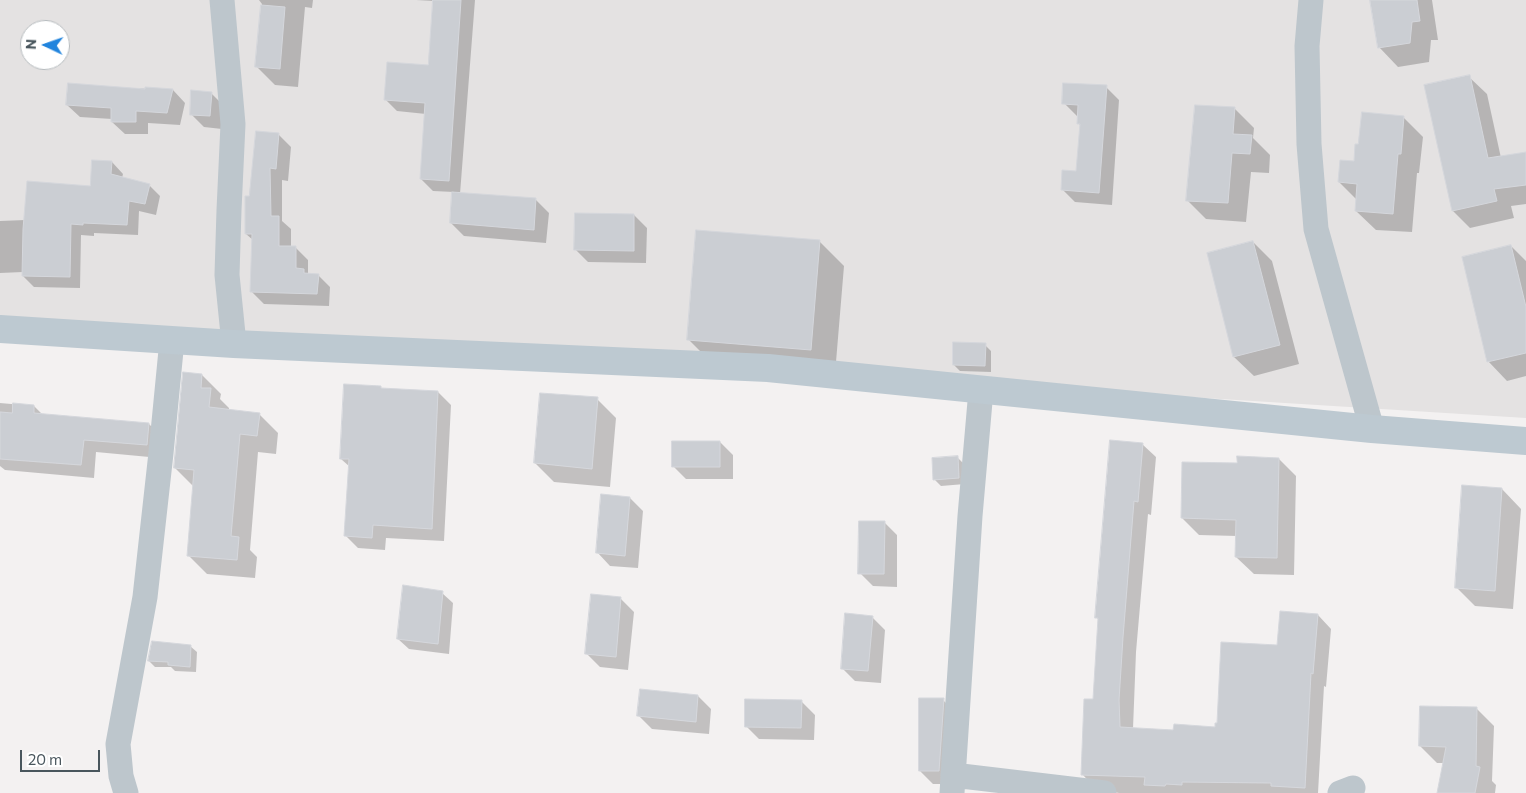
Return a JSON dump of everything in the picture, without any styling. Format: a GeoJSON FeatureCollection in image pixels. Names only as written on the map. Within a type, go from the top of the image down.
{"type":"FeatureCollection","features":[{"type":"Feature","properties":{"kind":"street"},"geometry":{"type":"LineString","coordinates":[[222,0],[233,124],[228,210],[227,275],[234,344]]}},
{"type":"Feature","properties":{"kind":"street"},"geometry":{"type":"LineString","coordinates":[[1311,0],[1307,46],[1309,144],[1316,229],[1372,429]]}},
{"type":"Feature","properties":{"kind":"street"},"geometry":{"type":"LineString","coordinates":[[0,329],[234,344],[768,368],[1372,429],[1526,441]]}},
{"type":"Feature","properties":{"kind":"street"},"geometry":{"type":"LineString","coordinates":[[126,793],[121,776],[118,744],[145,596],[172,340]]}},
{"type":"Feature","properties":{"kind":"street"},"geometry":{"type":"LineString","coordinates":[[981,390],[970,516],[952,784],[1104,793]]}},
{"type":"Feature","properties":{"kind":"shaded area"},"geometry":{"type":"Polygon","coordinates":[[[0,0],[1526,0],[1526,418],[0,323],[0,0]]]}},
{"type":"Feature","properties":{"kind":"building"},"geometry":{"type":"Polygon","coordinates":[[[433,0],[461,0],[449,181],[420,179],[425,103],[384,100],[387,62],[428,65],[433,0]]]}},
{"type":"Feature","properties":{"kind":"building"},"geometry":{"type":"Polygon","coordinates":[[[1370,0],[1417,0],[1420,21],[1412,22],[1410,43],[1378,48],[1370,0]]]}},
{"type":"Feature","properties":{"kind":"building"},"geometry":{"type":"Polygon","coordinates":[[[261,5],[285,7],[280,69],[255,67],[261,5]]]}},
{"type":"Feature","properties":{"kind":"building"},"geometry":{"type":"Polygon","coordinates":[[[1470,75],[1488,158],[1526,152],[1526,185],[1494,189],[1497,201],[1452,211],[1424,85],[1470,75]]]}},
{"type":"Feature","properties":{"kind":"building"},"geometry":{"type":"Polygon","coordinates":[[[68,83],[145,89],[145,87],[173,89],[167,113],[136,111],[136,122],[111,122],[111,108],[66,105],[68,83]]]}},
{"type":"Feature","properties":{"kind":"building"},"geometry":{"type":"Polygon","coordinates":[[[1063,83],[1107,85],[1099,193],[1061,190],[1062,170],[1076,171],[1080,124],[1077,124],[1078,105],[1062,104],[1063,83]]]}},
{"type":"Feature","properties":{"kind":"building"},"geometry":{"type":"Polygon","coordinates":[[[191,90],[212,92],[210,116],[190,115],[191,90]]]}},
{"type":"Feature","properties":{"kind":"building"},"geometry":{"type":"Polygon","coordinates":[[[1195,105],[1235,107],[1233,134],[1252,135],[1250,154],[1232,153],[1228,203],[1186,201],[1195,105]]]}},
{"type":"Feature","properties":{"kind":"building"},"geometry":{"type":"Polygon","coordinates":[[[1362,112],[1404,116],[1401,154],[1398,154],[1393,214],[1355,211],[1357,184],[1338,182],[1340,160],[1354,161],[1355,144],[1358,144],[1362,112]]]}},
{"type":"Feature","properties":{"kind":"building"},"geometry":{"type":"Polygon","coordinates":[[[256,131],[279,133],[276,169],[270,168],[271,216],[279,216],[279,246],[296,246],[296,268],[304,269],[304,273],[319,274],[317,294],[250,292],[252,234],[245,234],[245,196],[249,196],[256,131]]]}},
{"type":"Feature","properties":{"kind":"building"},"geometry":{"type":"Polygon","coordinates":[[[92,160],[112,161],[111,174],[150,184],[145,204],[129,201],[127,225],[71,224],[70,277],[22,276],[27,181],[90,186],[92,160]]]}},
{"type":"Feature","properties":{"kind":"building"},"geometry":{"type":"Polygon","coordinates":[[[452,192],[536,198],[534,230],[450,223],[452,192]]]}},
{"type":"Feature","properties":{"kind":"building"},"geometry":{"type":"Polygon","coordinates":[[[575,213],[634,214],[634,251],[574,250],[575,213]]]}},
{"type":"Feature","properties":{"kind":"building"},"geometry":{"type":"Polygon","coordinates":[[[696,230],[820,240],[811,350],[687,340],[696,230]]]}},
{"type":"Feature","properties":{"kind":"building"},"geometry":{"type":"Polygon","coordinates":[[[1253,241],[1280,345],[1233,357],[1207,253],[1253,241]]]}},
{"type":"Feature","properties":{"kind":"building"},"geometry":{"type":"Polygon","coordinates":[[[1511,245],[1526,307],[1526,353],[1487,362],[1462,257],[1511,245]]]}},
{"type":"Feature","properties":{"kind":"building"},"geometry":{"type":"Polygon","coordinates":[[[953,342],[986,343],[985,366],[953,365],[953,342]]]}},
{"type":"Feature","properties":{"kind":"building"},"geometry":{"type":"Polygon","coordinates":[[[183,372],[202,374],[201,388],[211,388],[209,407],[260,413],[257,436],[240,434],[231,536],[239,537],[237,560],[187,556],[194,470],[174,468],[183,372]]]}},
{"type":"Feature","properties":{"kind":"building"},"geometry":{"type":"Polygon","coordinates":[[[344,384],[438,391],[432,529],[373,525],[372,538],[344,536],[349,459],[340,459],[344,384]]]}},
{"type":"Feature","properties":{"kind":"building"},"geometry":{"type":"Polygon","coordinates":[[[540,393],[598,397],[592,469],[534,463],[540,393]]]}},
{"type":"Feature","properties":{"kind":"building"},"geometry":{"type":"Polygon","coordinates":[[[13,403],[34,405],[34,413],[149,423],[147,445],[84,440],[81,465],[0,459],[0,412],[12,413],[13,403]]]}},
{"type":"Feature","properties":{"kind":"building"},"geometry":{"type":"Polygon","coordinates":[[[1110,440],[1143,443],[1138,502],[1134,501],[1119,700],[1120,727],[1173,730],[1174,724],[1215,727],[1215,723],[1217,723],[1221,642],[1277,645],[1280,611],[1318,614],[1313,674],[1311,673],[1305,788],[1271,786],[1271,783],[1182,782],[1182,785],[1144,785],[1145,777],[1081,775],[1084,699],[1093,699],[1098,618],[1095,618],[1110,440]]]}},
{"type":"Feature","properties":{"kind":"building"},"geometry":{"type":"Polygon","coordinates":[[[672,441],[720,441],[720,467],[672,467],[672,441]]]}},
{"type":"Feature","properties":{"kind":"building"},"geometry":{"type":"Polygon","coordinates":[[[958,456],[959,478],[933,480],[932,458],[958,456]]]}},
{"type":"Feature","properties":{"kind":"building"},"geometry":{"type":"Polygon","coordinates":[[[1237,456],[1279,458],[1277,558],[1235,557],[1236,520],[1181,518],[1182,462],[1237,463],[1237,456]]]}},
{"type":"Feature","properties":{"kind":"building"},"geometry":{"type":"Polygon","coordinates":[[[1462,485],[1502,488],[1495,591],[1455,588],[1462,485]]]}},
{"type":"Feature","properties":{"kind":"building"},"geometry":{"type":"Polygon","coordinates":[[[601,494],[630,497],[625,556],[596,553],[601,494]]]}},
{"type":"Feature","properties":{"kind":"building"},"geometry":{"type":"Polygon","coordinates":[[[859,521],[885,521],[884,574],[858,574],[859,521]]]}},
{"type":"Feature","properties":{"kind":"building"},"geometry":{"type":"Polygon","coordinates":[[[403,585],[443,591],[438,644],[397,639],[403,585]]]}},
{"type":"Feature","properties":{"kind":"building"},"geometry":{"type":"Polygon","coordinates":[[[591,594],[621,597],[616,657],[585,654],[591,594]]]}},
{"type":"Feature","properties":{"kind":"building"},"geometry":{"type":"Polygon","coordinates":[[[845,613],[873,616],[868,671],[841,669],[845,613]]]}},
{"type":"Feature","properties":{"kind":"building"},"geometry":{"type":"Polygon","coordinates":[[[152,641],[191,645],[190,667],[168,665],[168,662],[148,661],[152,641]]]}},
{"type":"Feature","properties":{"kind":"building"},"geometry":{"type":"Polygon","coordinates":[[[640,689],[698,695],[696,722],[637,716],[640,689]]]}},
{"type":"Feature","properties":{"kind":"building"},"geometry":{"type":"Polygon","coordinates":[[[919,698],[944,698],[939,771],[919,771],[919,698]]]}},
{"type":"Feature","properties":{"kind":"building"},"geometry":{"type":"Polygon","coordinates":[[[745,699],[802,700],[801,728],[745,727],[745,699]]]}},
{"type":"Feature","properties":{"kind":"building"},"geometry":{"type":"Polygon","coordinates":[[[1420,706],[1477,707],[1476,766],[1480,767],[1475,793],[1437,793],[1446,747],[1419,746],[1420,706]]]}}]}
